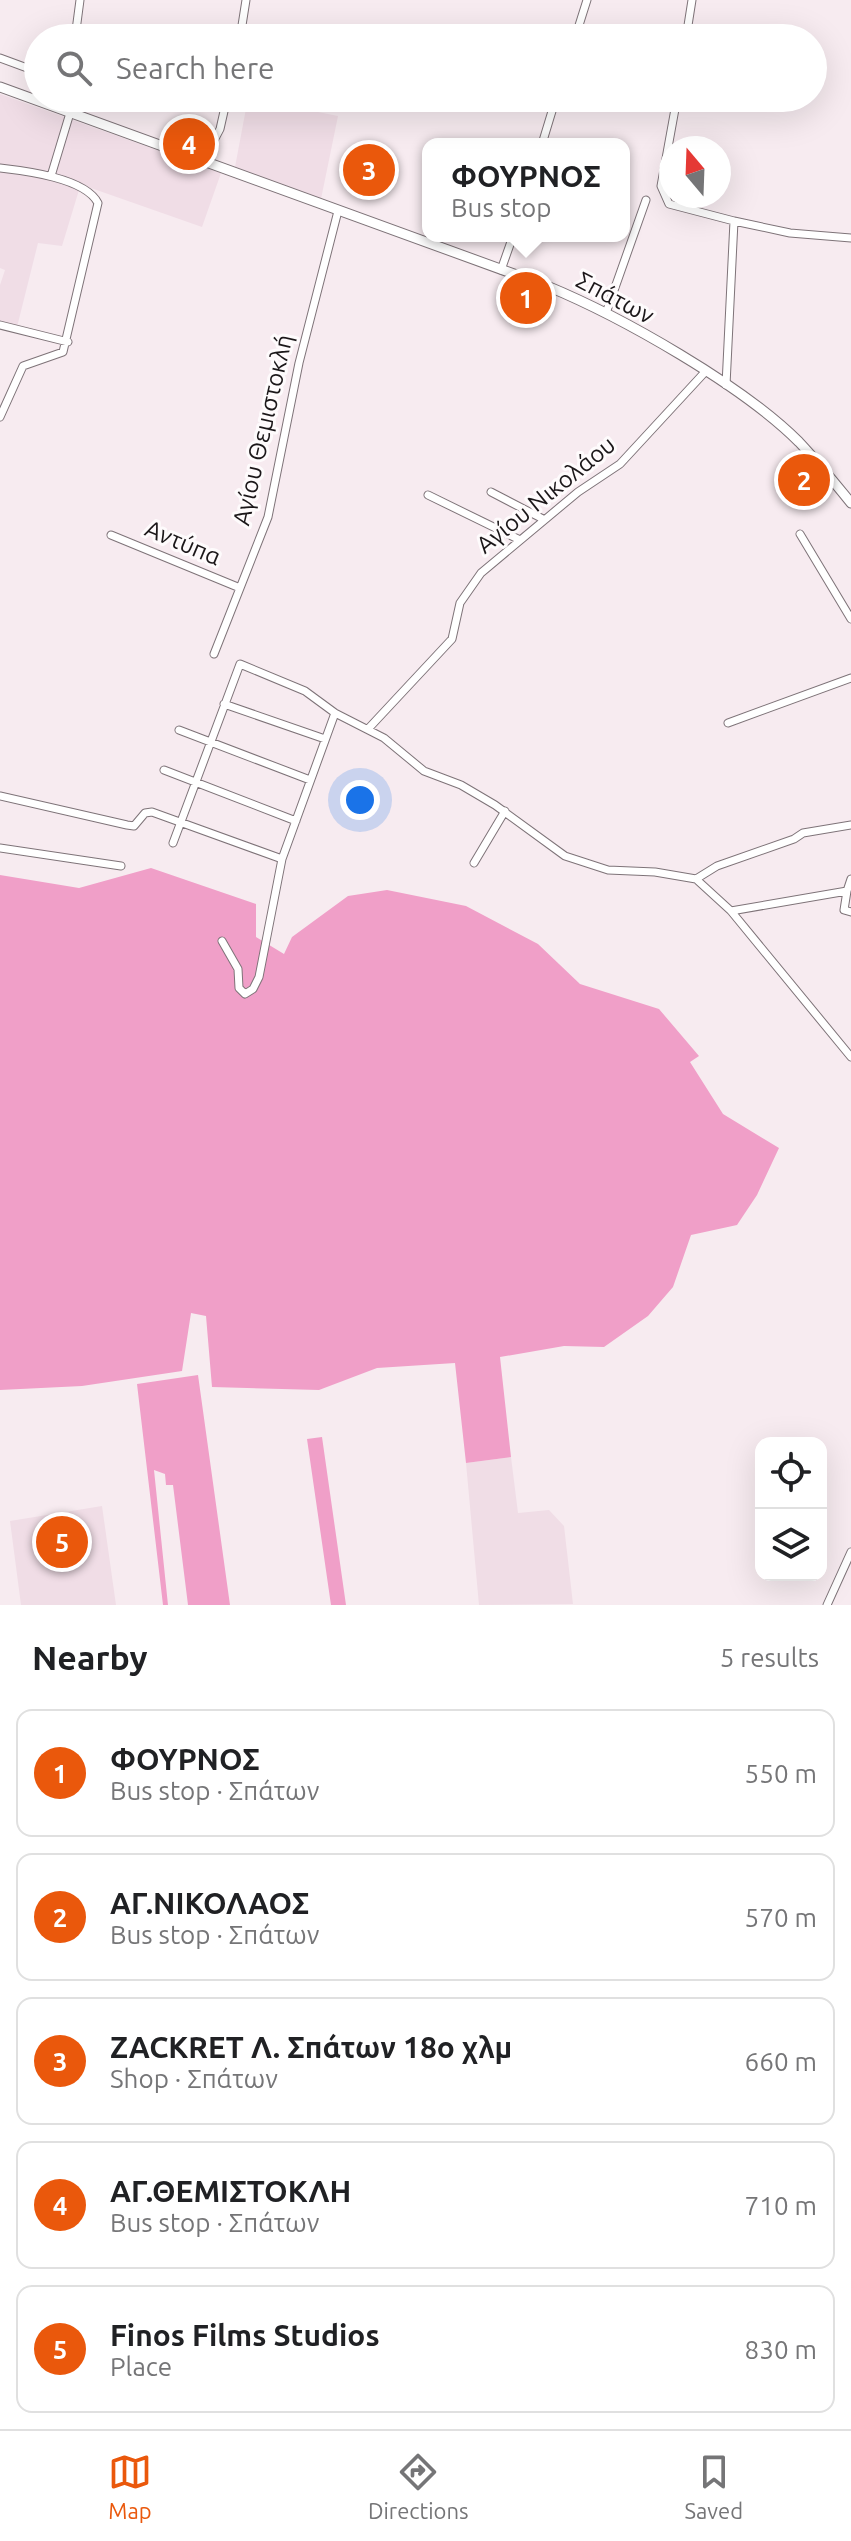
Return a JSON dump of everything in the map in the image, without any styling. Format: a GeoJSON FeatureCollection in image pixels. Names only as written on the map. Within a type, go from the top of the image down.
{"type":"FeatureCollection","features":[{"type":"Feature","properties":{"kind":"main road","name":"Σπάτων"},"geometry":{"type":"LineString","coordinates":[[0,87],[24,96]]}},
{"type":"Feature","properties":{"kind":"main road","name":"Σπάτων"},"geometry":{"type":"LineString","coordinates":[[70,113],[422,241]]}},
{"type":"Feature","properties":{"kind":"main road","name":"Σπάτων"},"geometry":{"type":"LineString","coordinates":[[424,242],[573,297],[705,372],[800,443],[851,503]]}},
{"type":"Feature","properties":{"kind":"street"},"geometry":{"type":"LineString","coordinates":[[77,24],[80,0]]}},
{"type":"Feature","properties":{"kind":"street"},"geometry":{"type":"LineString","coordinates":[[242,24],[246,0]]}},
{"type":"Feature","properties":{"kind":"street"},"geometry":{"type":"LineString","coordinates":[[579,24],[587,0]]}},
{"type":"Feature","properties":{"kind":"street"},"geometry":{"type":"LineString","coordinates":[[688,24],[692,0]]}},
{"type":"Feature","properties":{"kind":"street"},"geometry":{"type":"LineString","coordinates":[[0,58],[24,67]]}},
{"type":"Feature","properties":{"kind":"street"},"geometry":{"type":"LineString","coordinates":[[203,161],[220,129],[224,112]]}},
{"type":"Feature","properties":{"kind":"street"},"geometry":{"type":"LineString","coordinates":[[544,138],[552,112]]}},
{"type":"Feature","properties":{"kind":"street"},"geometry":{"type":"LineString","coordinates":[[675,112],[662,193],[669,204],[790,233],[851,238]]}},
{"type":"Feature","properties":{"kind":"street"},"geometry":{"type":"LineString","coordinates":[[51,176],[70,113]]}},
{"type":"Feature","properties":{"kind":"street"},"geometry":{"type":"LineString","coordinates":[[0,168],[51,176],[89,192],[98,203],[68,342],[57,357],[31,361],[23,366],[0,417]]}},
{"type":"Feature","properties":{"kind":"street"},"geometry":{"type":"LineString","coordinates":[[606,313],[646,200]]}},
{"type":"Feature","properties":{"kind":"street","name":"Αγίου Θεμιστοκλή"},"geometry":{"type":"LineString","coordinates":[[214,654],[268,517],[299,363],[338,211]]}},
{"type":"Feature","properties":{"kind":"street"},"geometry":{"type":"LineString","coordinates":[[726,385],[734,221]]}},
{"type":"Feature","properties":{"kind":"street"},"geometry":{"type":"LineString","coordinates":[[501,270],[511,242]]}},
{"type":"Feature","properties":{"kind":"street"},"geometry":{"type":"LineString","coordinates":[[0,325],[68,342]]}},
{"type":"Feature","properties":{"kind":"street","name":"Αγίου Νικολάου"},"geometry":{"type":"LineString","coordinates":[[368,729],[452,639],[460,603],[469,587],[543,519],[620,464],[705,372]]}},
{"type":"Feature","properties":{"kind":"street"},"geometry":{"type":"LineString","coordinates":[[491,492],[543,519]]}},
{"type":"Feature","properties":{"kind":"street"},"geometry":{"type":"LineString","coordinates":[[428,495],[520,540]]}},
{"type":"Feature","properties":{"kind":"street"},"geometry":{"type":"LineString","coordinates":[[800,534],[851,619]]}},
{"type":"Feature","properties":{"kind":"street","name":"Αντύπα"},"geometry":{"type":"LineString","coordinates":[[111,535],[240,588]]}},
{"type":"Feature","properties":{"kind":"street"},"geometry":{"type":"LineString","coordinates":[[173,843],[240,664],[287,681],[335,713],[368,729],[424,771],[461,785],[505,811],[565,856],[584,864],[696,879],[731,911],[851,1057]]}},
{"type":"Feature","properties":{"kind":"street"},"geometry":{"type":"LineString","coordinates":[[728,723],[851,678]]}},
{"type":"Feature","properties":{"kind":"street"},"geometry":{"type":"LineString","coordinates":[[224,704],[325,739]]}},
{"type":"Feature","properties":{"kind":"street"},"geometry":{"type":"LineString","coordinates":[[222,941],[238,969],[239,988],[245,994],[253,989],[259,977],[282,859],[335,713]]}},
{"type":"Feature","properties":{"kind":"street"},"geometry":{"type":"LineString","coordinates":[[179,730],[310,780]]}},
{"type":"Feature","properties":{"kind":"street"},"geometry":{"type":"LineString","coordinates":[[164,770],[296,821]]}},
{"type":"Feature","properties":{"kind":"street"},"geometry":{"type":"LineString","coordinates":[[0,796],[134,826],[145,813],[152,812],[282,859]]}},
{"type":"Feature","properties":{"kind":"street"},"geometry":{"type":"LineString","coordinates":[[474,863],[505,811]]}},
{"type":"Feature","properties":{"kind":"street"},"geometry":{"type":"LineString","coordinates":[[696,879],[709,870],[803,833],[851,825]]}},
{"type":"Feature","properties":{"kind":"street"},"geometry":{"type":"LineString","coordinates":[[0,848],[121,866]]}},
{"type":"Feature","properties":{"kind":"street"},"geometry":{"type":"LineString","coordinates":[[851,879],[844,910],[851,912]]}},
{"type":"Feature","properties":{"kind":"street"},"geometry":{"type":"LineString","coordinates":[[731,911],[847,891]]}},
{"type":"Feature","properties":{"kind":"street"},"geometry":{"type":"LineString","coordinates":[[827,1605],[851,1552]]}},
{"type":"Feature","properties":{"kind":"shaded area"},"geometry":{"type":"Polygon","coordinates":[[[0,94],[24,103],[24,112],[50,112],[221,173],[202,227],[71,181],[0,166],[0,94]]]}},
{"type":"Feature","properties":{"kind":"shaded area"},"geometry":{"type":"Polygon","coordinates":[[[245,112],[318,112],[338,116],[321,199],[235,167],[245,112]]]}},
{"type":"Feature","properties":{"kind":"shaded area"},"geometry":{"type":"Polygon","coordinates":[[[0,171],[36,174],[79,190],[62,246],[38,243],[17,327],[0,323],[0,285],[5,270],[0,268],[0,171]]]}},
{"type":"Feature","properties":{"kind":"shaded area"},"geometry":{"type":"Polygon","coordinates":[[[151,868],[256,904],[256,937],[284,954],[292,937],[348,896],[387,890],[466,906],[538,944],[580,984],[659,1009],[699,1056],[690,1062],[723,1114],[779,1148],[757,1195],[737,1225],[691,1235],[673,1287],[648,1316],[604,1347],[564,1346],[500,1357],[511,1457],[466,1463],[455,1363],[377,1368],[319,1390],[212,1387],[206,1316],[191,1313],[182,1371],[82,1386],[0,1390],[0,875],[79,888],[151,868]]]}},
{"type":"Feature","properties":{"kind":"shaded area"},"geometry":{"type":"Polygon","coordinates":[[[198,1375],[230,1605],[188,1605],[173,1485],[166,1485],[165,1474],[154,1470],[168,1605],[163,1605],[137,1384],[198,1375]]]}},
{"type":"Feature","properties":{"kind":"shaded area"},"geometry":{"type":"Polygon","coordinates":[[[322,1437],[346,1605],[331,1605],[307,1439],[322,1437]]]}},
{"type":"Feature","properties":{"kind":"shaded area"},"geometry":{"type":"Polygon","coordinates":[[[511,1457],[518,1513],[549,1510],[564,1526],[573,1604],[479,1605],[466,1463],[511,1457]]]}},
{"type":"Feature","properties":{"kind":"shaded area"},"geometry":{"type":"Polygon","coordinates":[[[102,1506],[116,1605],[21,1605],[10,1521],[102,1506]]]}},
{"type":"Feature","properties":{"kind":"place","name":"ΑΓ.ΘΕΜΙΣΤΟΚΛΗ"},"geometry":{"type":"Point","coordinates":[189,144]}},
{"type":"Feature","properties":{"kind":"place","name":"ZACKRET Λ. Σπάτων 18ο χλμ"},"geometry":{"type":"Point","coordinates":[369,170]}},
{"type":"Feature","properties":{"kind":"place","name":"ΦΟΥΡΝΟΣ"},"geometry":{"type":"Point","coordinates":[526,298]}},
{"type":"Feature","properties":{"kind":"place","name":"ΑΓ.ΝΙΚΟΛΑΟΣ"},"geometry":{"type":"Point","coordinates":[804,480]}},
{"type":"Feature","properties":{"kind":"place","name":"Finos Films Studios"},"geometry":{"type":"Point","coordinates":[62,1542]}}]}
